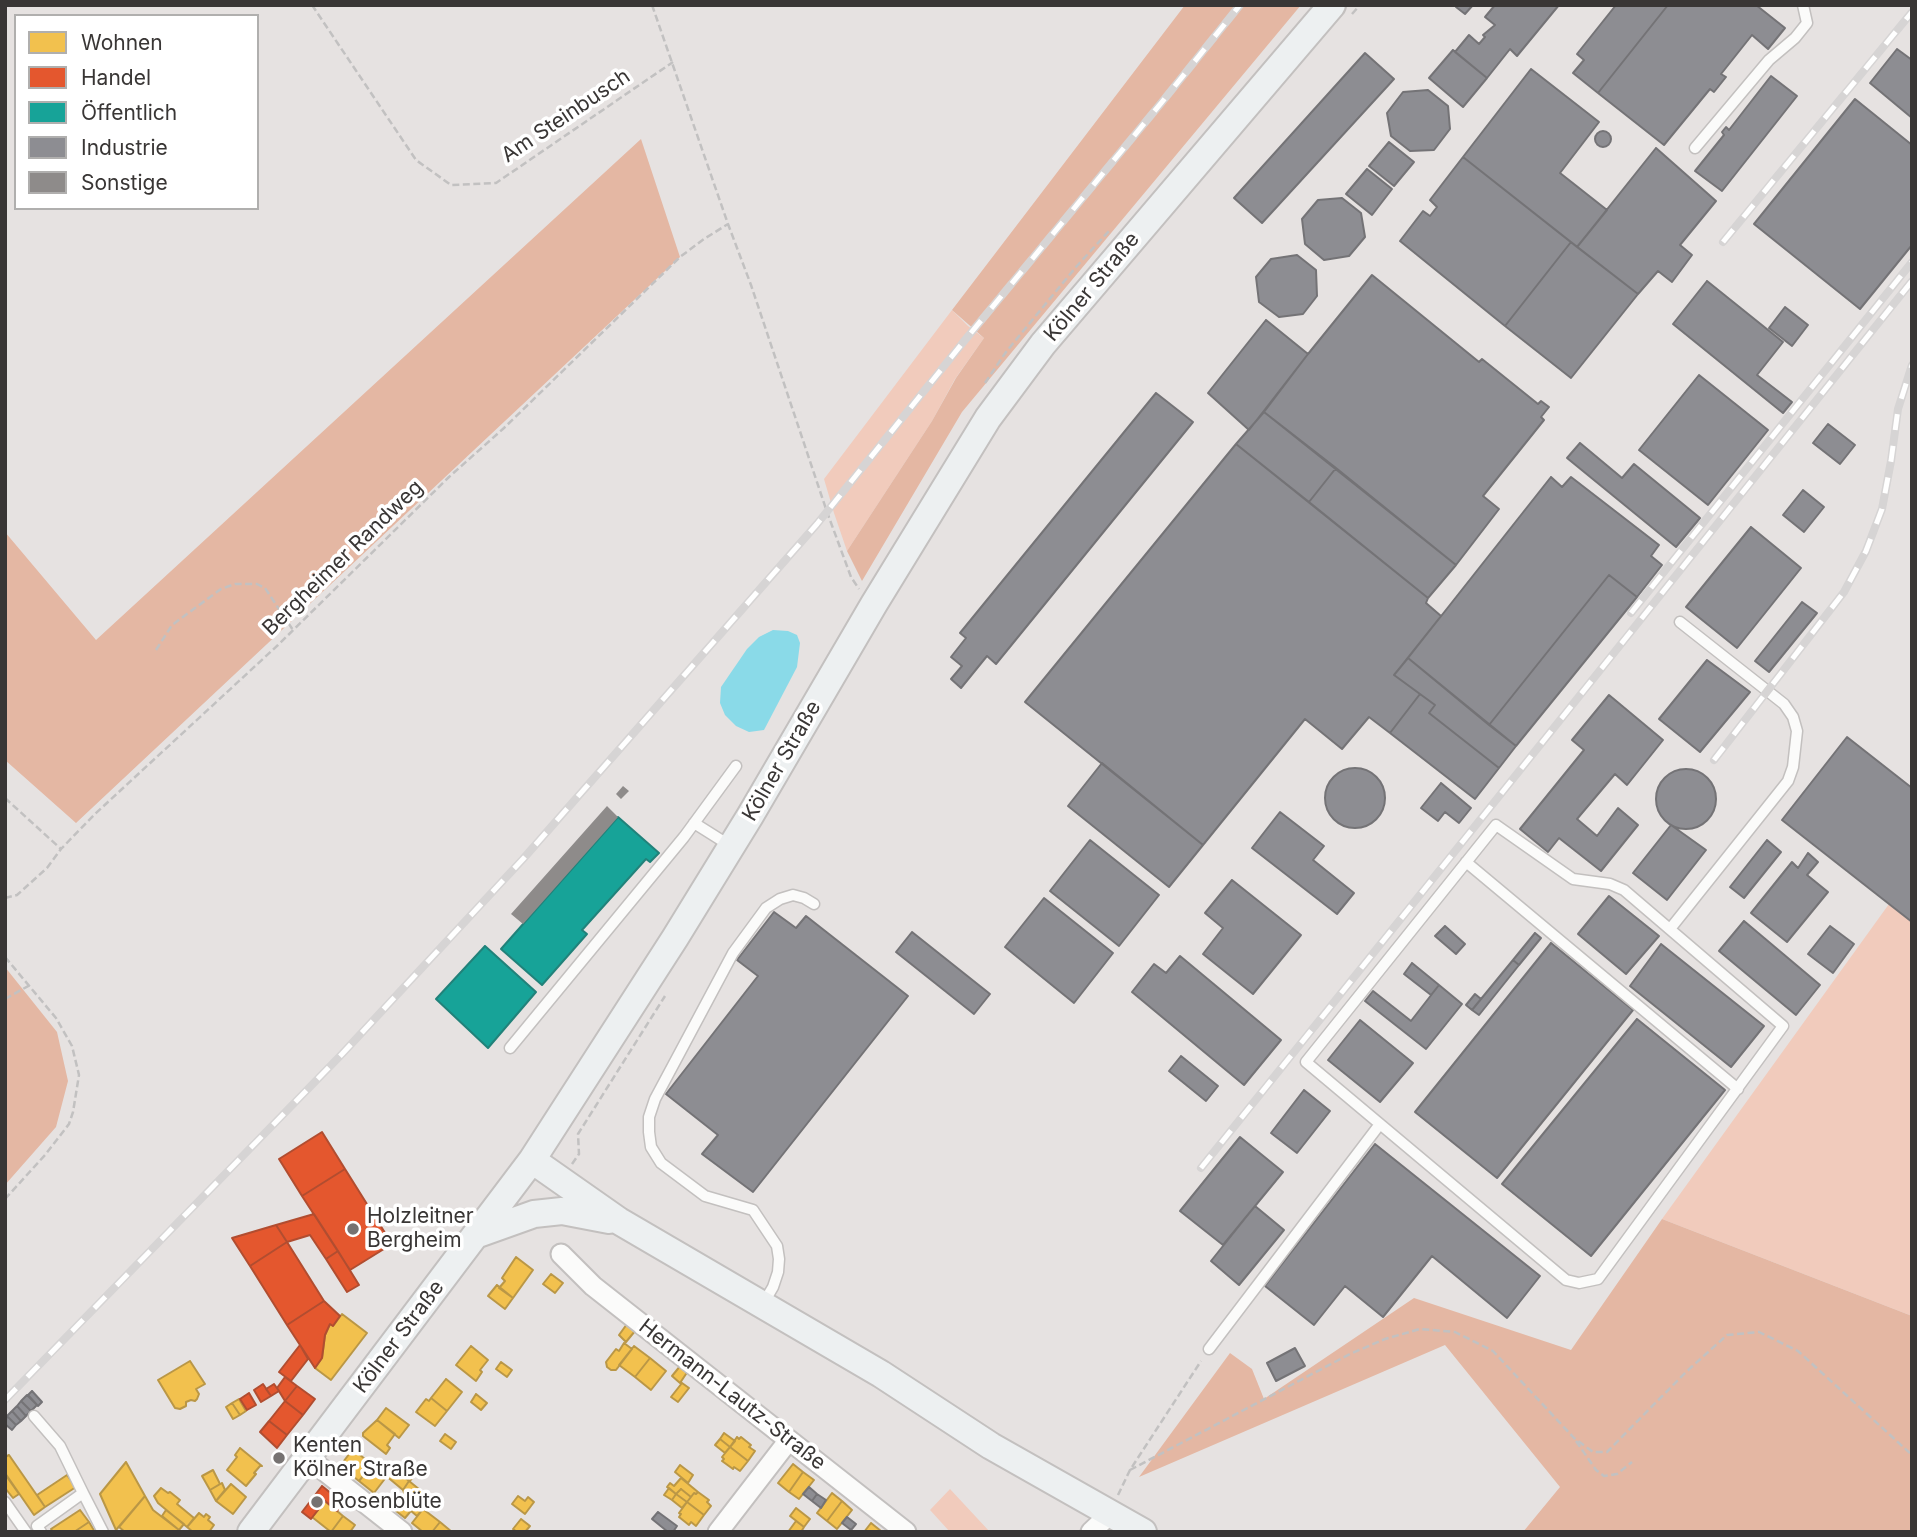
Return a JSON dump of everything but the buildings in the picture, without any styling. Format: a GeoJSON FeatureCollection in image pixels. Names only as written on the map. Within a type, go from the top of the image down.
{"type":"FeatureCollection","features":[{"type":"Feature","properties":{"kind":"main road","name":"Kölner Straße"},"geometry":{"type":"LineString","coordinates":[[251,1532],[532,1160],[675,939],[988,418],[1043,344],[1342,10]]}},
{"type":"Feature","properties":{"kind":"main road"},"geometry":{"type":"LineString","coordinates":[[532,1160],[619,1221],[881,1374],[1101,1523],[1143,1532]]}},
{"type":"Feature","properties":{"kind":"main road"},"geometry":{"type":"LineString","coordinates":[[476,1235],[534,1214],[562,1211],[619,1221]]}},
{"type":"Feature","properties":{"kind":"street","name":"Hermann-Lautz-Straße"},"geometry":{"type":"LineString","coordinates":[[561,1254],[593,1286],[906,1532]]}},
{"type":"Feature","properties":{"kind":"street"},"geometry":{"type":"LineString","coordinates":[[718,1532],[789,1440]]}},
{"type":"Feature","properties":{"kind":"street"},"geometry":{"type":"LineString","coordinates":[[308,1458],[402,1532]]}},
{"type":"Feature","properties":{"kind":"lane"},"geometry":{"type":"LineString","coordinates":[[1695,148],[1769,60],[1796,38],[1807,23],[1803,5]]}},
{"type":"Feature","properties":{"kind":"lane"},"geometry":{"type":"LineString","coordinates":[[1670,929],[1788,781],[1797,748],[1797,731],[1793,717],[1784,704],[1680,622]]}},
{"type":"Feature","properties":{"kind":"lane"},"geometry":{"type":"LineString","coordinates":[[510,1048],[694,823],[736,766]]}},
{"type":"Feature","properties":{"kind":"lane"},"geometry":{"type":"LineString","coordinates":[[694,823],[732,846]]}},
{"type":"Feature","properties":{"kind":"lane"},"geometry":{"type":"LineString","coordinates":[[1496,825],[1573,879],[1610,884],[1624,890],[1670,929],[1783,1026],[1598,1279],[1578,1283],[1566,1280],[1306,1062],[1496,825]]}},
{"type":"Feature","properties":{"kind":"lane"},"geometry":{"type":"LineString","coordinates":[[1466,862],[1738,1088]]}},
{"type":"Feature","properties":{"kind":"lane"},"geometry":{"type":"LineString","coordinates":[[762,1305],[778,1272],[777,1246],[753,1210],[705,1196],[661,1163],[651,1147],[649,1117],[655,1099],[733,953],[766,908],[779,899],[793,895],[814,904]]}},
{"type":"Feature","properties":{"kind":"lane"},"geometry":{"type":"LineString","coordinates":[[1209,1349],[1380,1124]]}},
{"type":"Feature","properties":{"kind":"lane"},"geometry":{"type":"LineString","coordinates":[[34,1416],[60,1446],[103,1532]]}},
{"type":"Feature","properties":{"kind":"lane"},"geometry":{"type":"LineString","coordinates":[[41,1532],[37,1526],[83,1493]]}},
{"type":"Feature","properties":{"kind":"lane"},"geometry":{"type":"LineString","coordinates":[[5,1502],[26,1532]]}},
{"type":"Feature","properties":{"kind":"path","name":"Am Steinbusch"},"geometry":{"type":"LineString","coordinates":[[312,5],[416,160],[451,185],[496,183],[673,62]]}},
{"type":"Feature","properties":{"kind":"path"},"geometry":{"type":"LineString","coordinates":[[653,5],[851,578],[874,604]]}},
{"type":"Feature","properties":{"kind":"path"},"geometry":{"type":"LineString","coordinates":[[1342,10],[1360,5]]}},
{"type":"Feature","properties":{"kind":"path","name":"Bergheimer Randweg"},"geometry":{"type":"LineString","coordinates":[[5,898],[17,895],[47,868],[61,849],[95,814],[293,630],[680,257],[728,224]]}},
{"type":"Feature","properties":{"kind":"path"},"geometry":{"type":"LineString","coordinates":[[156,650],[172,625],[221,589],[235,584],[257,584],[265,588],[293,630]]}},
{"type":"Feature","properties":{"kind":"path"},"geometry":{"type":"LineString","coordinates":[[5,798],[61,849]]}},
{"type":"Feature","properties":{"kind":"path"},"geometry":{"type":"LineString","coordinates":[[5,957],[55,1018],[72,1046],[79,1075],[69,1124],[5,1199]]}},
{"type":"Feature","properties":{"kind":"path"},"geometry":{"type":"LineString","coordinates":[[5,999],[30,985]]}},
{"type":"Feature","properties":{"kind":"path"},"geometry":{"type":"LineString","coordinates":[[560,1180],[579,1154],[578,1133],[666,995]]}},
{"type":"Feature","properties":{"kind":"path"},"geometry":{"type":"LineString","coordinates":[[1129,1471],[1350,1354],[1385,1339],[1420,1329],[1455,1332],[1493,1350],[1574,1438],[1596,1470],[1604,1476],[1617,1474],[1632,1462]]}},
{"type":"Feature","properties":{"kind":"path"},"geometry":{"type":"LineString","coordinates":[[1574,1438],[1593,1452],[1607,1452],[1686,1372],[1727,1335],[1759,1332],[1798,1352],[1912,1455]]}},
{"type":"Feature","properties":{"kind":"path"},"geometry":{"type":"LineString","coordinates":[[1101,1523],[1129,1471],[1209,1349]]}},
{"type":"Feature","properties":{"kind":"shaded area"},"geometry":{"type":"Polygon","coordinates":[[[1185,5],[1301,5],[962,412],[862,581],[847,551],[984,338],[952,310],[1185,5]]]}},
{"type":"Feature","properties":{"kind":"shaded area"},"geometry":{"type":"Polygon","coordinates":[[[641,139],[680,257],[76,823],[5,760],[5,532],[96,640],[641,139]]]}},
{"type":"Feature","properties":{"kind":"shaded area"},"geometry":{"type":"Polygon","coordinates":[[[952,310],[984,338],[955,379],[932,421],[847,551],[824,479],[952,310]]]}},
{"type":"Feature","properties":{"kind":"shaded area"},"geometry":{"type":"Polygon","coordinates":[[[1889,904],[1912,922],[1912,1316],[1662,1219],[1889,904]]]}},
{"type":"Feature","properties":{"kind":"shaded area"},"geometry":{"type":"Polygon","coordinates":[[[5,967],[57,1032],[68,1081],[56,1127],[5,1185],[5,967]]]}},
{"type":"Feature","properties":{"kind":"shaded area"},"geometry":{"type":"Polygon","coordinates":[[[1662,1219],[1912,1316],[1912,1532],[1523,1532],[1560,1487],[1445,1345],[1139,1477],[1230,1353],[1252,1369],[1264,1399],[1414,1298],[1571,1350],[1662,1219]]]}},
{"type":"Feature","properties":{"kind":"shaded area"},"geometry":{"type":"Polygon","coordinates":[[[950,1489],[990,1532],[950,1532],[930,1510],[950,1489]]]}},
{"type":"Feature","properties":{"kind":"water"},"geometry":{"type":"Polygon","coordinates":[[[773,630],[797,635],[800,643],[797,667],[764,730],[749,732],[736,726],[725,715],[720,703],[721,687],[747,649],[759,637],[773,630]]]}},
{"type":"Feature","properties":{"kind":"railway"},"geometry":{"type":"LineString","coordinates":[[5,1400],[342,1054],[523,859],[817,524],[1240,5]]}},
{"type":"Feature","properties":{"kind":"railway"},"geometry":{"type":"LineString","coordinates":[[1723,242],[1912,12]]}},
{"type":"Feature","properties":{"kind":"railway"},"geometry":{"type":"LineString","coordinates":[[1631,613],[1912,262]]}},
{"type":"Feature","properties":{"kind":"railway"},"geometry":{"type":"LineString","coordinates":[[1201,1168],[1912,281]]}},
{"type":"Feature","properties":{"kind":"railway"},"geometry":{"type":"LineString","coordinates":[[1714,760],[1844,592],[1866,551],[1882,509],[1898,409],[1912,365]]}},
{"type":"Feature","properties":{"kind":"place","name":"Holzleitner Bergheim"},"geometry":{"type":"Point","coordinates":[353,1229]}},
{"type":"Feature","properties":{"kind":"place","name":"Kenten Kölner Straße"},"geometry":{"type":"Point","coordinates":[279,1458]}},
{"type":"Feature","properties":{"kind":"place","name":"Rosenblüte"},"geometry":{"type":"Point","coordinates":[317,1502]}}]}
